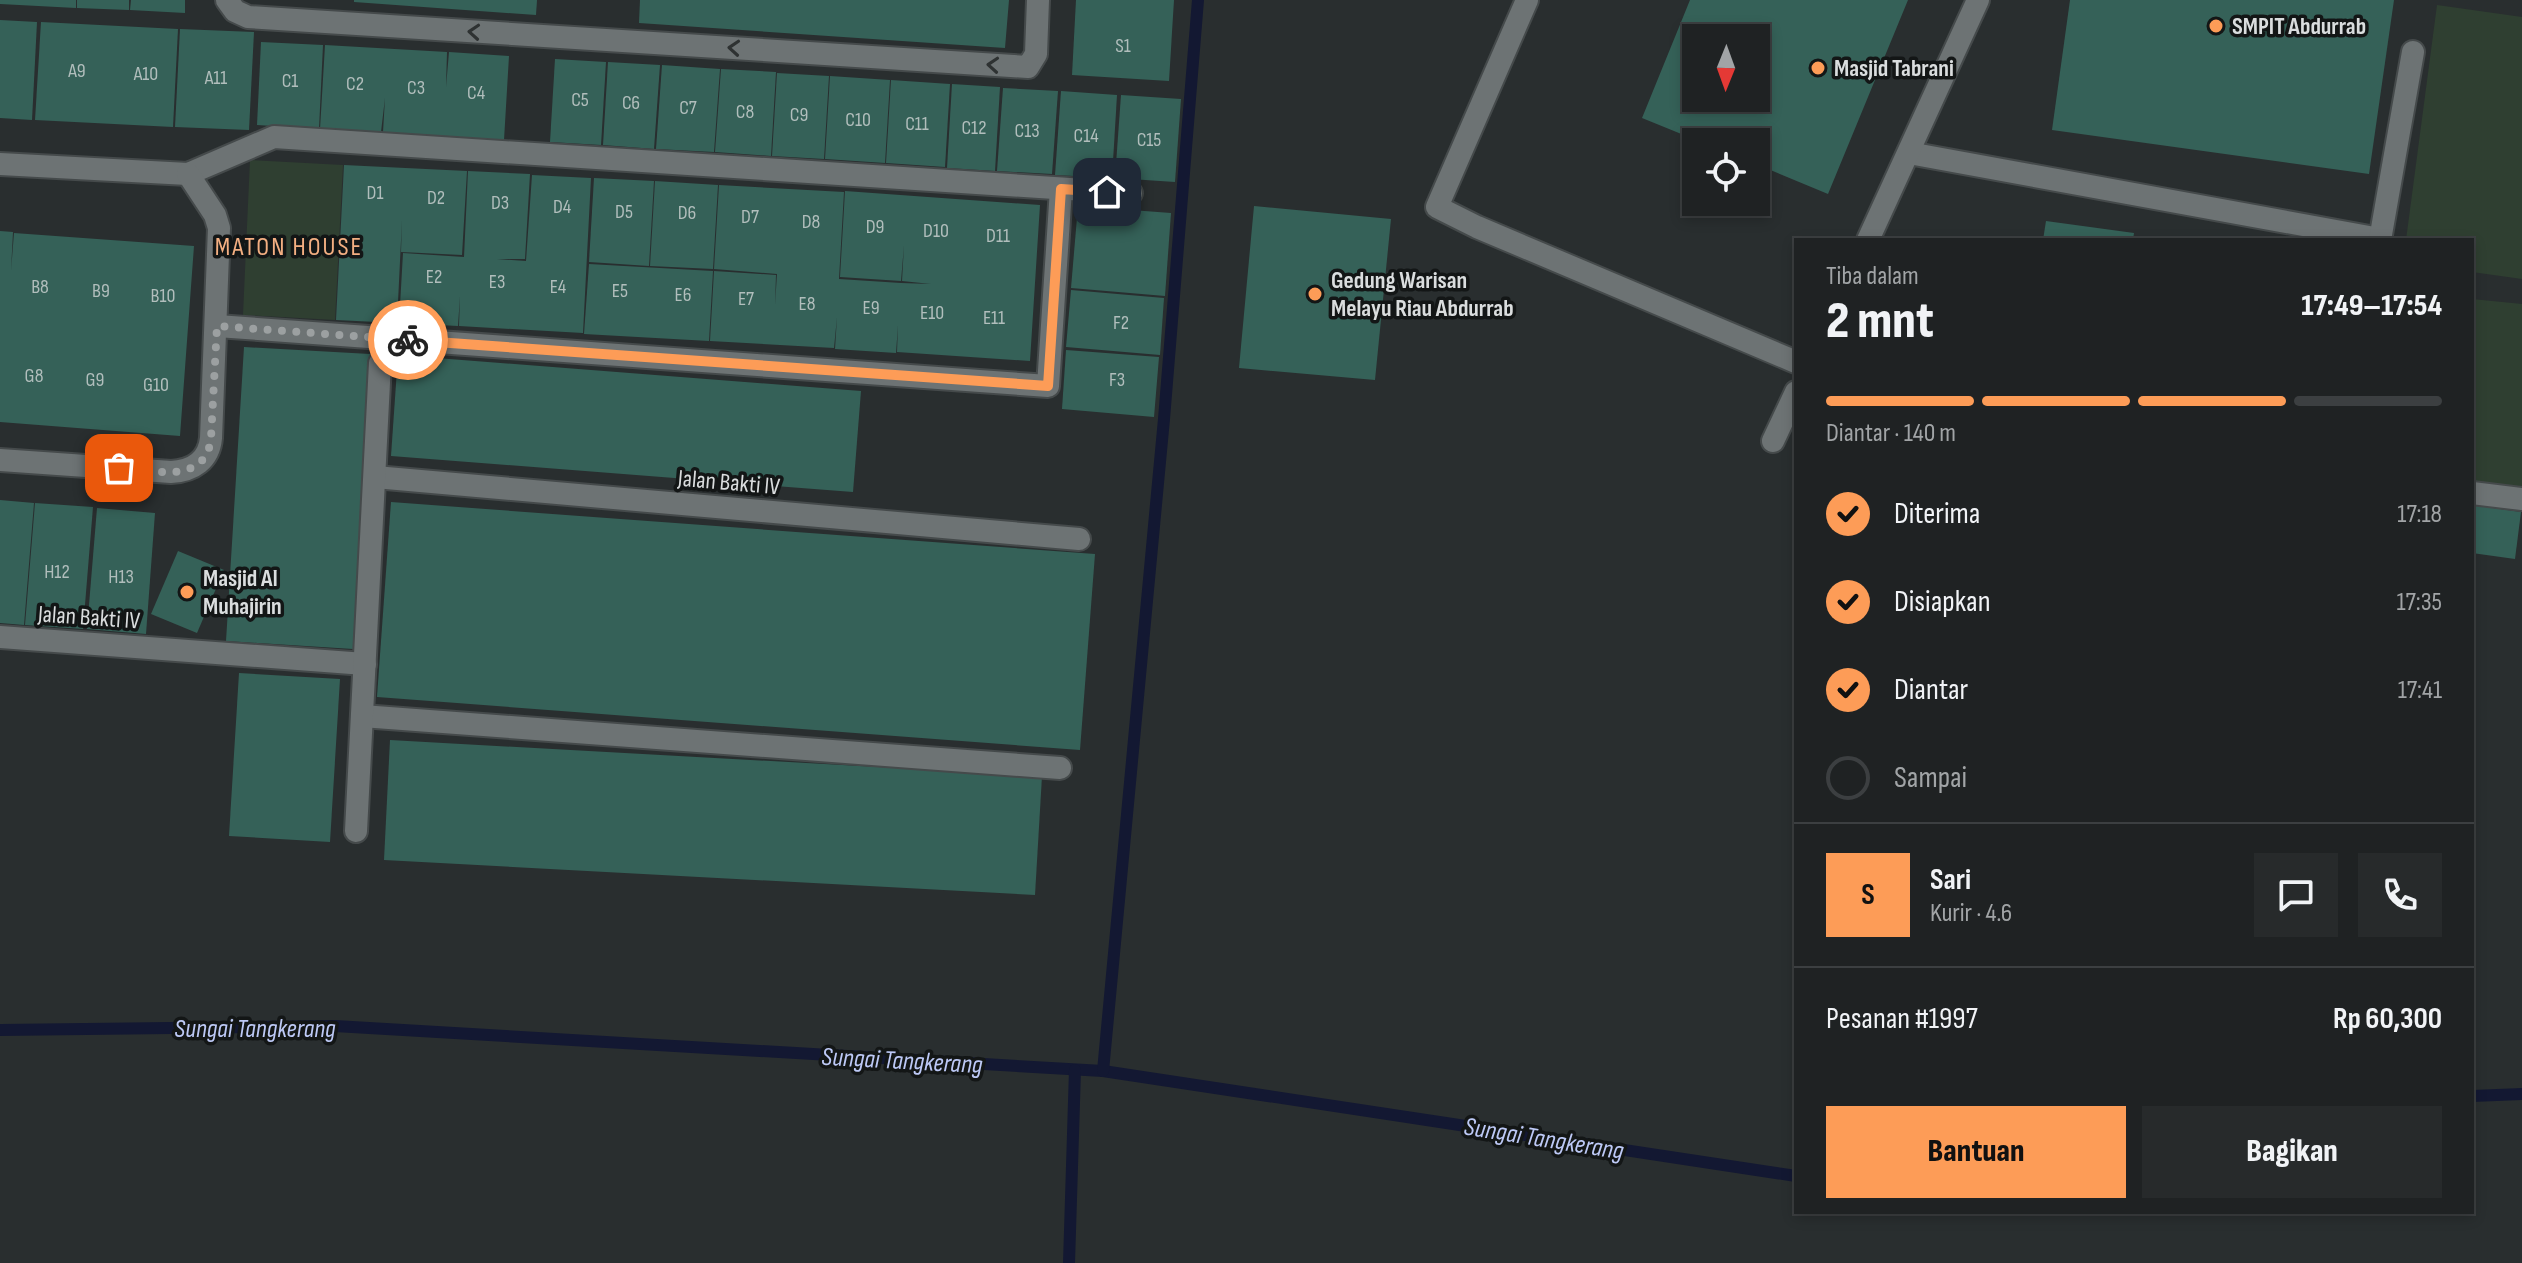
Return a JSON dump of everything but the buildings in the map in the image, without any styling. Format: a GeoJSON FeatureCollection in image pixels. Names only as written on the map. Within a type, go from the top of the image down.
{"type":"FeatureCollection","features":[{"type":"Feature","properties":{"kind":"street"},"geometry":{"type":"LineString","coordinates":[[227,0],[235,11],[248,17],[1028,67],[1036,54],[1038,0]]}},
{"type":"Feature","properties":{"kind":"street"},"geometry":{"type":"LineString","coordinates":[[1527,0],[1437,207],[1477,227],[1794,361]]}},
{"type":"Feature","properties":{"kind":"street"},"geometry":{"type":"LineString","coordinates":[[1869,238],[1978,0]]}},
{"type":"Feature","properties":{"kind":"street"},"geometry":{"type":"LineString","coordinates":[[2380,238],[2413,52]]}},
{"type":"Feature","properties":{"kind":"street"},"geometry":{"type":"LineString","coordinates":[[0,164],[188,174],[274,137],[1131,193]]}},
{"type":"Feature","properties":{"kind":"street"},"geometry":{"type":"LineString","coordinates":[[1909,153],[2375,238]]}},
{"type":"Feature","properties":{"kind":"street"},"geometry":{"type":"LineString","coordinates":[[0,460],[181,472],[197,465],[210,447],[219,228],[215,215],[188,174]]}},
{"type":"Feature","properties":{"kind":"street"},"geometry":{"type":"LineString","coordinates":[[217,326],[1048,386],[1061,189]]}},
{"type":"Feature","properties":{"kind":"street"},"geometry":{"type":"LineString","coordinates":[[356,831],[380,363]]}},
{"type":"Feature","properties":{"kind":"street"},"geometry":{"type":"LineString","coordinates":[[1773,441],[1794,396]]}},
{"type":"Feature","properties":{"kind":"street","name":"Jalan Bakti IV"},"geometry":{"type":"LineString","coordinates":[[375,477],[1079,539]]}},
{"type":"Feature","properties":{"kind":"street"},"geometry":{"type":"LineString","coordinates":[[2474,493],[2522,499]]}},
{"type":"Feature","properties":{"kind":"street","name":"Jalan Bakti IV"},"geometry":{"type":"LineString","coordinates":[[0,637],[365,664]]}},
{"type":"Feature","properties":{"kind":"street"},"geometry":{"type":"LineString","coordinates":[[362,716],[1060,768]]}},
{"type":"Feature","properties":{"kind":"green space"},"geometry":{"type":"Polygon","coordinates":[[[2437,5],[2522,17],[2522,279],[2474,272],[2474,238],[2406,238],[2437,5]]]}},
{"type":"Feature","properties":{"kind":"green space"},"geometry":{"type":"Polygon","coordinates":[[[250,160],[343,165],[335,320],[243,315],[250,160]]]}},
{"type":"Feature","properties":{"kind":"green space"},"geometry":{"type":"Polygon","coordinates":[[[2474,299],[2522,304],[2522,492],[2474,485],[2474,299]]]}},
{"type":"Feature","properties":{"kind":"waterway"},"geometry":{"type":"LineString","coordinates":[[1103,1071],[1164,419],[1198,0]]}},
{"type":"Feature","properties":{"kind":"waterway","name":"Sungai Tangkerang"},"geometry":{"type":"LineString","coordinates":[[0,1030],[335,1026],[1103,1071],[1794,1176]]}},
{"type":"Feature","properties":{"kind":"waterway"},"geometry":{"type":"LineString","coordinates":[[1069,1263],[1075,1070]]}},
{"type":"Feature","properties":{"kind":"waterway","name":"Sungai Tangkerang"},"geometry":{"type":"LineString","coordinates":[[2474,1096],[2522,1094]]}},
{"type":"Feature","properties":{"kind":"way so far"},"geometry":{"type":"LineString","coordinates":[[119,468],[181,472],[197,465],[208,453],[217,326],[408,340]]}},
{"type":"Feature","properties":{"kind":"place","name":"SMPIT Abdurrab"},"geometry":{"type":"Point","coordinates":[2216,26]}},
{"type":"Feature","properties":{"kind":"place","name":"Masjid Tabrani"},"geometry":{"type":"Point","coordinates":[1818,68]}},
{"type":"Feature","properties":{"kind":"place","name":"Gedung Warisan Melayu Riau Abdurrab"},"geometry":{"type":"Point","coordinates":[1315,294]}},
{"type":"Feature","properties":{"kind":"place","name":"Masjid Al Muhajirin"},"geometry":{"type":"Point","coordinates":[187,592]}},
{"type":"Feature","properties":{"kind":"district","name":"MATON HOUSE"},"geometry":{"type":"Point","coordinates":[289,246]}},
{"type":"Feature","properties":{"kind":"route"},"geometry":{"type":"LineString","coordinates":[[408,340],[1048,386],[1061,189],[1107,192]]}}]}
